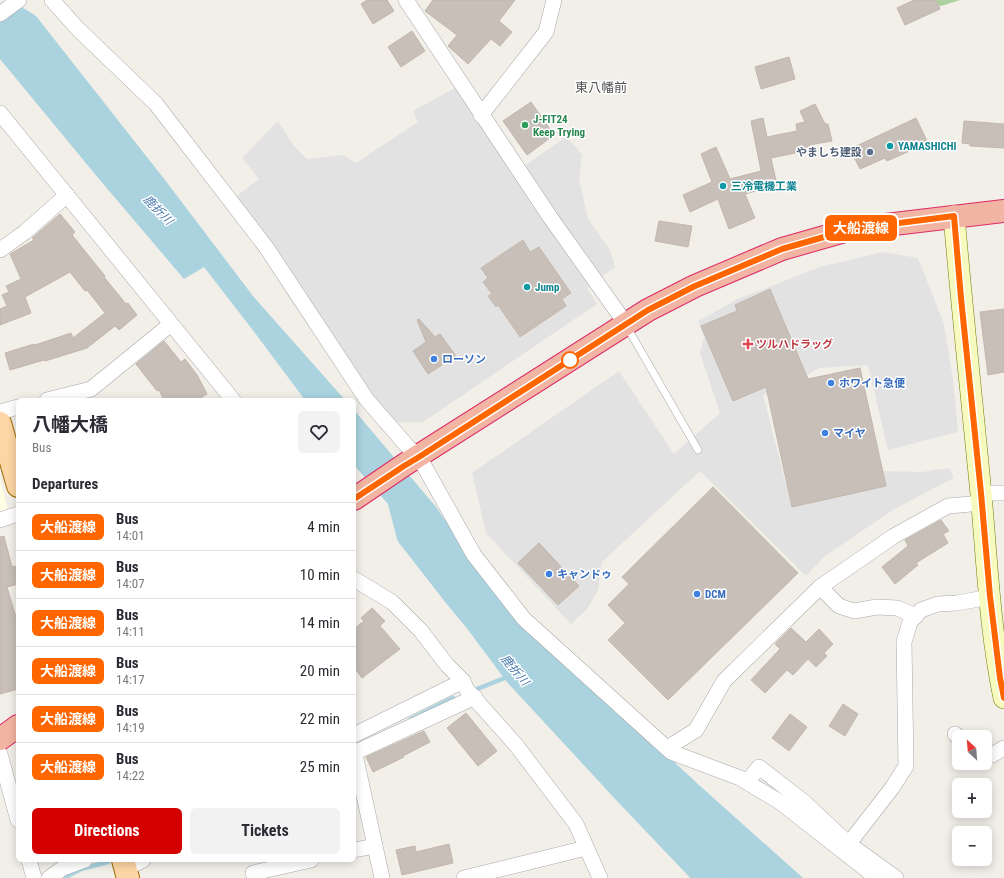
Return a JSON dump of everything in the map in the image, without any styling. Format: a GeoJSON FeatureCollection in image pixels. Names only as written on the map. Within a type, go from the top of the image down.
{"type":"FeatureCollection","features":[{"type":"Feature","properties":{"kind":"highway"},"geometry":{"type":"LineString","coordinates":[[356,498],[648,310],[695,286],[782,249],[852,229],[1004,211]]}},
{"type":"Feature","properties":{"kind":"highway"},"geometry":{"type":"LineString","coordinates":[[0,739],[16,727]]}},
{"type":"Feature","properties":{"kind":"main road"},"geometry":{"type":"LineString","coordinates":[[954,216],[990,596],[1000,678],[1004,698]]}},
{"type":"Feature","properties":{"kind":"main road"},"geometry":{"type":"LineString","coordinates":[[0,423],[16,479]]}},
{"type":"Feature","properties":{"kind":"street"},"geometry":{"type":"LineString","coordinates":[[0,14],[19,0]]}},
{"type":"Feature","properties":{"kind":"street"},"geometry":{"type":"LineString","coordinates":[[52,0],[77,28],[156,104],[266,247],[367,400],[408,447],[412,461],[474,555],[524,619],[671,752],[740,778],[780,802],[846,848],[896,878]]}},
{"type":"Feature","properties":{"kind":"street"},"geometry":{"type":"LineString","coordinates":[[406,0],[550,217],[626,324]]}},
{"type":"Feature","properties":{"kind":"street"},"geometry":{"type":"LineString","coordinates":[[481,115],[546,32],[554,0]]}},
{"type":"Feature","properties":{"kind":"street"},"geometry":{"type":"LineString","coordinates":[[0,113],[231,398]]}},
{"type":"Feature","properties":{"kind":"street"},"geometry":{"type":"LineString","coordinates":[[0,250],[25,232],[67,195]]}},
{"type":"Feature","properties":{"kind":"street"},"geometry":{"type":"LineString","coordinates":[[62,398],[93,394],[171,324]]}},
{"type":"Feature","properties":{"kind":"street"},"geometry":{"type":"LineString","coordinates":[[0,412],[16,408]]}},
{"type":"Feature","properties":{"kind":"street"},"geometry":{"type":"LineString","coordinates":[[667,748],[696,730],[724,681],[820,587],[894,536],[948,506],[1004,493]]}},
{"type":"Feature","properties":{"kind":"street"},"geometry":{"type":"LineString","coordinates":[[0,520],[16,515]]}},
{"type":"Feature","properties":{"kind":"street"},"geometry":{"type":"LineString","coordinates":[[356,580],[392,602],[421,631],[447,664],[463,681],[467,690],[516,745],[576,824],[600,878]]}},
{"type":"Feature","properties":{"kind":"street"},"geometry":{"type":"LineString","coordinates":[[820,587],[839,606],[854,611],[877,607],[897,608],[916,616]]}},
{"type":"Feature","properties":{"kind":"street"},"geometry":{"type":"LineString","coordinates":[[846,848],[892,788],[906,766],[907,752],[904,642],[910,622],[921,610],[938,604],[957,603],[990,596]]}},
{"type":"Feature","properties":{"kind":"street"},"geometry":{"type":"LineString","coordinates":[[356,734],[463,681]]}},
{"type":"Feature","properties":{"kind":"street"},"geometry":{"type":"LineString","coordinates":[[356,751],[475,698]]}},
{"type":"Feature","properties":{"kind":"street"},"geometry":{"type":"LineString","coordinates":[[992,755],[1004,748]]}},
{"type":"Feature","properties":{"kind":"street"},"geometry":{"type":"LineString","coordinates":[[0,754],[16,813]]}},
{"type":"Feature","properties":{"kind":"street"},"geometry":{"type":"LineString","coordinates":[[356,761],[382,878]]}},
{"type":"Feature","properties":{"kind":"street"},"geometry":{"type":"LineString","coordinates":[[356,850],[375,846]]}},
{"type":"Feature","properties":{"kind":"street"},"geometry":{"type":"LineString","coordinates":[[464,878],[586,848]]}},
{"type":"Feature","properties":{"kind":"street"},"geometry":{"type":"LineString","coordinates":[[846,848],[877,878]]}},
{"type":"Feature","properties":{"kind":"street"},"geometry":{"type":"LineString","coordinates":[[30,862],[34,878]]}},
{"type":"Feature","properties":{"kind":"street"},"geometry":{"type":"LineString","coordinates":[[49,878],[63,868],[80,862]]}},
{"type":"Feature","properties":{"kind":"street"},"geometry":{"type":"LineString","coordinates":[[252,870],[299,862]]}},
{"type":"Feature","properties":{"kind":"lane"},"geometry":{"type":"LineString","coordinates":[[626,324],[698,450]]}},
{"type":"Feature","properties":{"kind":"shaded area"},"geometry":{"type":"Polygon","coordinates":[[[455,88],[485,127],[513,174],[566,137],[582,155],[579,179],[588,219],[610,250],[615,267],[587,288],[597,304],[423,422],[393,422],[356,395],[290,299],[229,202],[259,179],[242,158],[278,121],[293,145],[307,159],[343,155],[356,163],[418,122],[413,111],[455,88]],[[523,240],[482,268],[488,278],[483,282],[492,294],[488,297],[496,307],[501,303],[514,321],[511,323],[520,337],[566,306],[562,299],[571,293],[539,247],[530,252],[523,240]],[[440,334],[413,351],[428,374],[456,356],[440,334]]]}},
{"type":"Feature","properties":{"kind":"shaded area"},"geometry":{"type":"Polygon","coordinates":[[[883,252],[918,258],[944,324],[953,380],[958,432],[888,450],[868,365],[819,368],[789,386],[763,395],[792,507],[885,486],[882,471],[922,472],[949,468],[954,478],[896,508],[825,556],[806,576],[700,471],[602,562],[598,590],[587,609],[571,624],[486,533],[472,473],[619,371],[674,454],[720,413],[700,353],[704,337],[698,321],[738,299],[820,267],[883,252]]]}},
{"type":"Feature","properties":{"kind":"shaded area"},"geometry":{"type":"Polygon","coordinates":[[[0,479],[8,511],[0,515],[0,479]]]}},
{"type":"Feature","properties":{"kind":"green space"},"geometry":{"type":"Polygon","coordinates":[[[914,0],[960,0],[941,6],[914,0]]]}},
{"type":"Feature","properties":{"kind":"water"},"geometry":{"type":"Polygon","coordinates":[[[20,6],[36,16],[165,180],[253,296],[343,398],[304,398],[204,267],[184,279],[0,59],[0,20],[20,6]]]}},
{"type":"Feature","properties":{"kind":"water"},"geometry":{"type":"Polygon","coordinates":[[[356,412],[436,507],[465,548],[541,638],[699,785],[803,878],[703,878],[671,820],[490,626],[408,527],[356,467],[356,412]]]}},
{"type":"Feature","properties":{"kind":"building"},"geometry":{"type":"Polygon","coordinates":[[[367,0],[387,0],[394,11],[373,24],[361,4],[367,0]]]}},
{"type":"Feature","properties":{"kind":"building"},"geometry":{"type":"Polygon","coordinates":[[[433,0],[515,0],[499,21],[512,32],[500,46],[491,39],[468,64],[448,46],[457,35],[425,11],[433,0]]]}},
{"type":"Feature","properties":{"kind":"building"},"geometry":{"type":"Polygon","coordinates":[[[914,0],[936,0],[940,9],[905,25],[897,8],[914,0]]]}},
{"type":"Feature","properties":{"kind":"building"},"geometry":{"type":"Polygon","coordinates":[[[412,31],[425,51],[401,67],[388,47],[412,31]]]}},
{"type":"Feature","properties":{"kind":"building"},"geometry":{"type":"Polygon","coordinates":[[[789,57],[795,79],[761,89],[755,67],[789,57]]]}},
{"type":"Feature","properties":{"kind":"building"},"geometry":{"type":"Polygon","coordinates":[[[531,102],[554,135],[527,155],[503,121],[531,102]]]}},
{"type":"Feature","properties":{"kind":"building"},"geometry":{"type":"Polygon","coordinates":[[[815,104],[825,124],[828,124],[832,141],[809,145],[809,147],[799,149],[800,152],[771,158],[777,185],[745,194],[755,218],[729,229],[718,199],[690,212],[683,195],[712,182],[701,154],[716,147],[730,179],[761,171],[751,121],[763,118],[767,137],[797,131],[796,124],[805,122],[800,111],[815,104]]]}},
{"type":"Feature","properties":{"kind":"building","name":"YAMASHICHI"},"geometry":{"type":"Polygon","coordinates":[[[916,118],[928,143],[887,161],[885,158],[860,169],[850,149],[916,118]]]}},
{"type":"Feature","properties":{"kind":"building"},"geometry":{"type":"Polygon","coordinates":[[[964,121],[1004,124],[1004,148],[970,146],[970,144],[962,143],[964,121]]]}},
{"type":"Feature","properties":{"kind":"building"},"geometry":{"type":"Polygon","coordinates":[[[60,214],[75,232],[72,235],[105,276],[104,277],[137,315],[119,330],[115,326],[87,348],[10,370],[5,353],[71,333],[73,338],[105,313],[87,290],[85,291],[70,272],[25,297],[31,313],[0,325],[0,309],[7,306],[2,295],[9,292],[6,286],[21,279],[10,254],[34,240],[32,238],[60,214]]]}},
{"type":"Feature","properties":{"kind":"building"},"geometry":{"type":"Polygon","coordinates":[[[659,221],[692,226],[688,247],[655,241],[659,221]]]}},
{"type":"Feature","properties":{"kind":"building","name":"Jump"},"geometry":{"type":"Polygon","coordinates":[[[523,240],[530,252],[539,247],[571,293],[562,299],[566,306],[520,337],[498,305],[496,307],[488,296],[492,294],[483,282],[488,278],[481,268],[523,240]]]}},
{"type":"Feature","properties":{"kind":"building","name":"マイヤ"},"geometry":{"type":"Polygon","coordinates":[[[770,289],[808,379],[860,368],[886,486],[792,507],[766,387],[733,401],[701,326],[737,311],[735,305],[770,289]]]}},
{"type":"Feature","properties":{"kind":"building"},"geometry":{"type":"Polygon","coordinates":[[[1004,309],[1004,372],[988,375],[980,312],[1004,309]]]}},
{"type":"Feature","properties":{"kind":"building"},"geometry":{"type":"Polygon","coordinates":[[[419,319],[435,337],[440,334],[456,356],[428,374],[413,351],[426,342],[417,320],[419,319]]]}},
{"type":"Feature","properties":{"kind":"building"},"geometry":{"type":"Polygon","coordinates":[[[164,341],[181,362],[185,359],[197,375],[207,394],[200,398],[163,398],[159,390],[157,391],[136,364],[164,341]]]}},
{"type":"Feature","properties":{"kind":"building","name":"DCM"},"geometry":{"type":"Polygon","coordinates":[[[713,487],[798,573],[668,700],[608,640],[625,623],[608,605],[629,584],[622,577],[713,487]]]}},
{"type":"Feature","properties":{"kind":"building"},"geometry":{"type":"Polygon","coordinates":[[[941,520],[949,531],[943,534],[948,543],[916,563],[918,565],[895,584],[882,567],[908,546],[905,540],[941,520]]]}},
{"type":"Feature","properties":{"kind":"building"},"geometry":{"type":"Polygon","coordinates":[[[4,536],[12,567],[15,566],[16,569],[16,585],[7,587],[16,617],[16,690],[0,694],[0,537],[4,536]]]}},
{"type":"Feature","properties":{"kind":"building","name":"キャンドゥ"},"geometry":{"type":"Polygon","coordinates":[[[539,543],[579,586],[558,605],[518,563],[539,543]]]}},
{"type":"Feature","properties":{"kind":"building"},"geometry":{"type":"Polygon","coordinates":[[[372,608],[385,621],[380,626],[400,649],[362,678],[356,670],[356,627],[364,621],[361,618],[372,608]]]}},
{"type":"Feature","properties":{"kind":"building"},"geometry":{"type":"Polygon","coordinates":[[[791,628],[806,642],[819,629],[833,644],[824,653],[827,656],[816,667],[808,659],[793,675],[787,670],[765,693],[751,680],[780,649],[775,644],[791,628]]]}},
{"type":"Feature","properties":{"kind":"building"},"geometry":{"type":"Polygon","coordinates":[[[843,704],[858,714],[845,736],[829,726],[843,704]]]}},
{"type":"Feature","properties":{"kind":"building"},"geometry":{"type":"Polygon","coordinates":[[[466,713],[497,751],[478,766],[447,728],[466,713]]]}},
{"type":"Feature","properties":{"kind":"building"},"geometry":{"type":"Polygon","coordinates":[[[790,714],[807,727],[789,751],[772,738],[790,714]]]}},
{"type":"Feature","properties":{"kind":"building"},"geometry":{"type":"Polygon","coordinates":[[[424,731],[430,742],[373,772],[366,757],[424,731]]]}},
{"type":"Feature","properties":{"kind":"building"},"geometry":{"type":"Polygon","coordinates":[[[449,844],[453,863],[402,875],[396,850],[415,846],[416,852],[449,844]]]}},
{"type":"Feature","properties":{"kind":"waterway","name":"鹿折川"},"geometry":{"type":"LineString","coordinates":[[356,440],[400,497],[410,535],[476,618],[517,673],[709,878]]}},
{"type":"Feature","properties":{"kind":"waterway"},"geometry":{"type":"LineString","coordinates":[[477,689],[517,673]]}},
{"type":"Feature","properties":{"kind":"waterway"},"geometry":{"type":"LineString","coordinates":[[411,719],[453,698]]}},
{"type":"Feature","properties":{"kind":"waterway"},"geometry":{"type":"LineString","coordinates":[[64,878],[81,869],[108,862]]}},
{"type":"Feature","properties":{"kind":"bus line","name":"大船渡線"},"geometry":{"type":"LineString","coordinates":[[356,498],[648,310],[695,286],[782,249],[852,229],[954,216],[971,405],[981,493],[982,521],[1000,678],[1004,698]]}},
{"type":"Feature","properties":{"kind":"place","name":"J-FIT24 Keep Trying"},"geometry":{"type":"Point","coordinates":[525,125]}},
{"type":"Feature","properties":{"kind":"place","name":"YAMASHICHI"},"geometry":{"type":"Point","coordinates":[890,146]}},
{"type":"Feature","properties":{"kind":"place","name":"やましち建設"},"geometry":{"type":"Point","coordinates":[870,152]}},
{"type":"Feature","properties":{"kind":"place","name":"三冷電機工業"},"geometry":{"type":"Point","coordinates":[723,186]}},
{"type":"Feature","properties":{"kind":"place","name":"Jump"},"geometry":{"type":"Point","coordinates":[527,287]}},
{"type":"Feature","properties":{"kind":"place","name":"ツルハドラッグ"},"geometry":{"type":"Point","coordinates":[748,344]}},
{"type":"Feature","properties":{"kind":"place","name":"ローソン"},"geometry":{"type":"Point","coordinates":[434,359]}},
{"type":"Feature","properties":{"kind":"place","name":"ホワイト急便"},"geometry":{"type":"Point","coordinates":[831,383]}},
{"type":"Feature","properties":{"kind":"place","name":"マイヤ"},"geometry":{"type":"Point","coordinates":[825,433]}},
{"type":"Feature","properties":{"kind":"place","name":"キャンドゥ"},"geometry":{"type":"Point","coordinates":[549,574]}},
{"type":"Feature","properties":{"kind":"place","name":"DCM"},"geometry":{"type":"Point","coordinates":[697,594]}},
{"type":"Feature","properties":{"kind":"district","name":"東八幡前"},"geometry":{"type":"Point","coordinates":[601,87]}}]}
